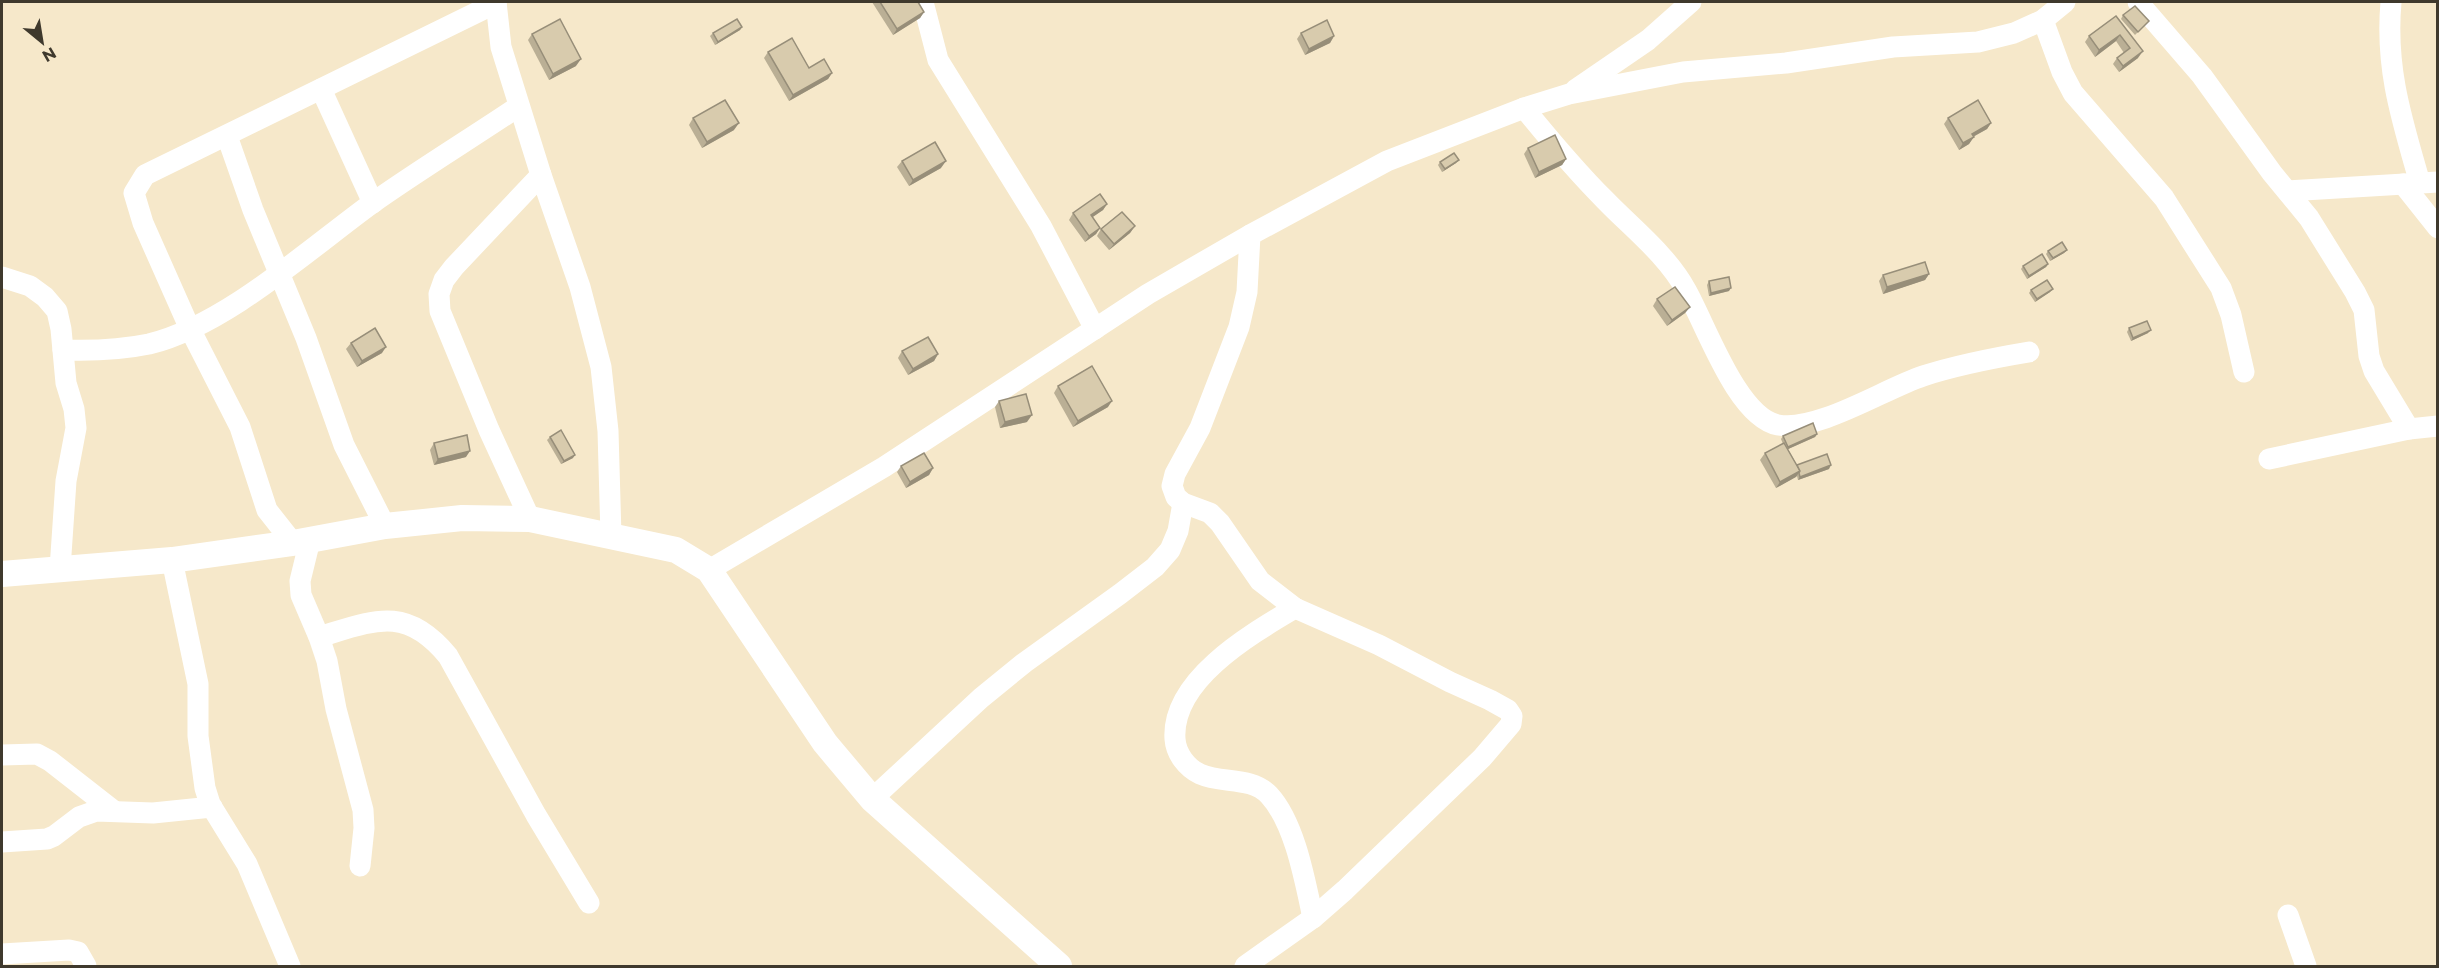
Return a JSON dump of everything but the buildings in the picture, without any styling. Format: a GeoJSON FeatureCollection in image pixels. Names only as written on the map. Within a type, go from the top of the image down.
{"type":"FeatureCollection","features":[{"type":"Feature","properties":{"kind":"street"},"geometry":{"type":"LineString","coordinates":[[302,542],[267,510],[240,427],[190,329],[143,223],[134,193],[145,175],[496,2],[501,47],[541,175],[580,287],[601,367],[608,431],[611,536]]}},
{"type":"Feature","properties":{"kind":"street"},"geometry":{"type":"LineString","coordinates":[[923,2],[938,60],[1041,226],[1095,329]]}},
{"type":"Feature","properties":{"kind":"street"},"geometry":{"type":"LineString","coordinates":[[1569,94],[1648,40],[1691,2]]}},
{"type":"Feature","properties":{"kind":"street"},"geometry":{"type":"LineString","coordinates":[[709,570],[884,467],[1148,294],[1250,235],[1387,161],[1524,108],[1569,94],[1683,72],[1785,63],[1893,47],[1978,42],[2014,33],[2043,20],[2065,2]]}},
{"type":"Feature","properties":{"kind":"street"},"geometry":{"type":"LineString","coordinates":[[2391,2],[2388,35],[2397,103],[2420,183],[2438,228]]}},
{"type":"Feature","properties":{"kind":"street"},"geometry":{"type":"LineString","coordinates":[[2145,4],[2309,218],[2355,292],[2364,310],[2369,356],[2374,371],[2409,429]]}},
{"type":"Feature","properties":{"kind":"street"},"geometry":{"type":"LineString","coordinates":[[2043,20],[2062,72],[2073,93],[2164,198],[2221,288],[2231,315],[2244,372]]}},
{"type":"Feature","properties":{"kind":"street"},"geometry":{"type":"LineString","coordinates":[[321,89],[373,203]]}},
{"type":"Feature","properties":{"kind":"street"},"geometry":{"type":"LineString","coordinates":[[63,350],[103,352],[150,344],[190,329],[227,309],[373,203],[519,106]]}},
{"type":"Feature","properties":{"kind":"street"},"geometry":{"type":"LineString","coordinates":[[1524,108],[1591,186],[1669,266],[1685,287],[1744,402],[1759,417],[1778,425],[1804,424],[1880,396],[1921,377],[1971,362],[2029,352]]}},
{"type":"Feature","properties":{"kind":"street"},"geometry":{"type":"LineString","coordinates":[[227,136],[306,338],[344,445],[385,526]]}},
{"type":"Feature","properties":{"kind":"street"},"geometry":{"type":"LineString","coordinates":[[530,519],[460,364],[440,311],[439,294],[444,280],[454,267],[541,175]]}},
{"type":"Feature","properties":{"kind":"street"},"geometry":{"type":"LineString","coordinates":[[2287,191],[2420,183]]}},
{"type":"Feature","properties":{"kind":"street"},"geometry":{"type":"LineString","coordinates":[[1245,966],[1313,918],[1346,891],[1482,758],[1507,730],[1512,716],[1508,710],[1490,700],[1379,645],[1295,608],[1260,581],[1220,523],[1210,513],[1182,503],[1176,496],[1172,486],[1174,474],[1200,428],[1239,327],[1247,292],[1250,235]]}},
{"type":"Feature","properties":{"kind":"street"},"geometry":{"type":"LineString","coordinates":[[2,277],[30,286],[45,297],[57,311],[66,383],[74,409],[76,428],[66,481],[60,569]]}},
{"type":"Feature","properties":{"kind":"street"},"geometry":{"type":"LineString","coordinates":[[2269,459],[2409,429],[2438,426]]}},
{"type":"Feature","properties":{"kind":"street"},"geometry":{"type":"LineString","coordinates":[[872,799],[981,698],[1024,663],[1155,567],[1170,550],[1178,531],[1182,503]]}},
{"type":"Feature","properties":{"kind":"street"},"geometry":{"type":"LineString","coordinates":[[2,574],[172,560],[302,542],[385,526],[462,518],[530,519],[676,550],[709,570],[825,743],[872,799],[1059,966]]}},
{"type":"Feature","properties":{"kind":"street"},"geometry":{"type":"LineString","coordinates":[[302,542],[301,595],[319,637],[363,810],[360,866]]}},
{"type":"Feature","properties":{"kind":"street"},"geometry":{"type":"LineString","coordinates":[[172,560],[198,684],[198,736],[205,788],[212,807],[247,864],[290,966]]}},
{"type":"Feature","properties":{"kind":"street"},"geometry":{"type":"LineString","coordinates":[[1295,608],[1230,648],[1204,674],[1185,700],[1174,725],[1175,745],[1184,763],[1200,774],[1254,785],[1266,792],[1278,805],[1303,872],[1313,918]]}},
{"type":"Feature","properties":{"kind":"street"},"geometry":{"type":"LineString","coordinates":[[319,637],[349,628],[393,620],[416,627],[437,642],[448,656],[536,815],[589,903]]}},
{"type":"Feature","properties":{"kind":"street"},"geometry":{"type":"LineString","coordinates":[[2,755],[37,754],[50,761],[114,811]]}},
{"type":"Feature","properties":{"kind":"street"},"geometry":{"type":"LineString","coordinates":[[2,842],[47,839],[87,813],[96,810],[153,813],[212,807]]}},
{"type":"Feature","properties":{"kind":"street"},"geometry":{"type":"LineString","coordinates":[[2288,915],[2306,966]]}},
{"type":"Feature","properties":{"kind":"street"},"geometry":{"type":"LineString","coordinates":[[2,954],[69,950],[78,952],[86,966]]}}]}
